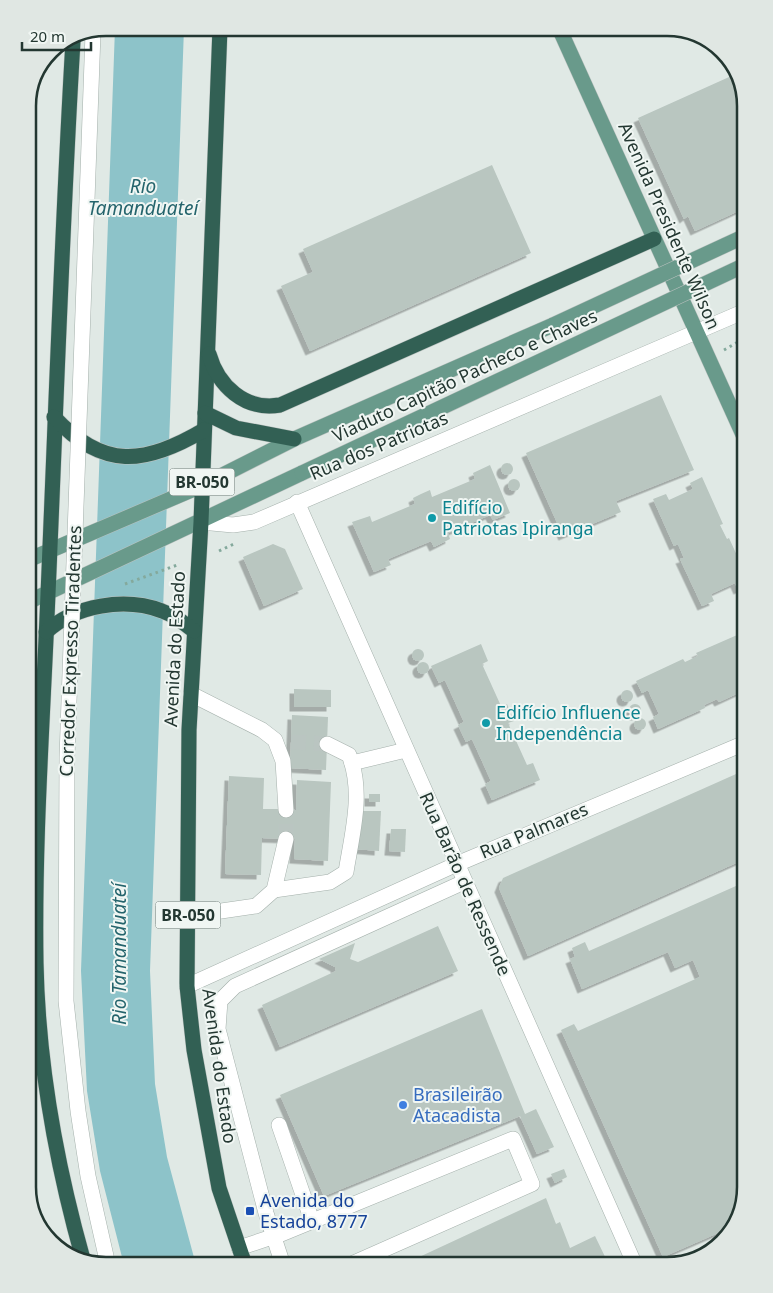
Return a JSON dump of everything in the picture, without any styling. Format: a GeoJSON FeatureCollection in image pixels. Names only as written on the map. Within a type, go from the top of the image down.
{"type":"FeatureCollection","features":[{"type":"Feature","properties":{"kind":"highway","name":"Avenida do Estado"},"geometry":{"type":"LineString","coordinates":[[220,36],[201,522],[191,694],[187,986],[194,1050],[219,1188],[242,1257]]}},
{"type":"Feature","properties":{"kind":"highway"},"geometry":{"type":"LineString","coordinates":[[73,45],[54,417],[38,809],[37,974],[49,1107],[64,1191],[81,1252]]}},
{"type":"Feature","properties":{"kind":"highway"},"geometry":{"type":"LineString","coordinates":[[208,349],[218,375],[237,396],[246,402],[257,405],[268,407],[280,405],[654,239]]}},
{"type":"Feature","properties":{"kind":"highway"},"geometry":{"type":"LineString","coordinates":[[205,414],[236,428],[294,439]]}},
{"type":"Feature","properties":{"kind":"highway"},"geometry":{"type":"LineString","coordinates":[[54,417],[80,441],[98,451],[119,457],[139,457],[161,452],[204,430]]}},
{"type":"Feature","properties":{"kind":"highway"},"geometry":{"type":"LineString","coordinates":[[46,632],[64,618],[82,611],[122,605],[161,610],[174,616],[194,631]]}},
{"type":"Feature","properties":{"kind":"main road","name":"Avenida Presidente Wilson"},"geometry":{"type":"LineString","coordinates":[[563,36],[737,420]]}},
{"type":"Feature","properties":{"kind":"main road","name":"Viaduto Capitão Pacheco e Chaves"},"geometry":{"type":"LineString","coordinates":[[201,486],[294,439],[737,240]]}},
{"type":"Feature","properties":{"kind":"main road","name":"Viaduto Capitão Pacheco e Chaves"},"geometry":{"type":"LineString","coordinates":[[201,522],[737,270]]}},
{"type":"Feature","properties":{"kind":"main road"},"geometry":{"type":"LineString","coordinates":[[36,556],[201,486]]}},
{"type":"Feature","properties":{"kind":"main road","name":"Rua dos Patriotas"},"geometry":{"type":"LineString","coordinates":[[36,598],[201,522]]}},
{"type":"Feature","properties":{"kind":"street","name":"Corredor Expresso Tiradentes"},"geometry":{"type":"LineString","coordinates":[[93,38],[67,757],[66,1001],[80,1130],[97,1224],[106,1257]]}},
{"type":"Feature","properties":{"kind":"street","name":"Rua dos Patriotas"},"geometry":{"type":"LineString","coordinates":[[201,522],[233,525],[254,522],[296,502],[737,315]]}},
{"type":"Feature","properties":{"kind":"street","name":"Rua Barão de Ressende"},"geometry":{"type":"LineString","coordinates":[[296,502],[631,1257]]}},
{"type":"Feature","properties":{"kind":"street"},"geometry":{"type":"LineString","coordinates":[[191,694],[262,730],[275,740],[291,742]]}},
{"type":"Feature","properties":{"kind":"street"},"geometry":{"type":"LineString","coordinates":[[275,740],[283,761],[286,810]]}},
{"type":"Feature","properties":{"kind":"street"},"geometry":{"type":"LineString","coordinates":[[187,916],[256,906],[274,890],[330,882],[346,872],[357,796],[349,755],[327,744]]}},
{"type":"Feature","properties":{"kind":"street","name":"Rua Palmares"},"geometry":{"type":"LineString","coordinates":[[187,986],[457,864],[737,746]]}},
{"type":"Feature","properties":{"kind":"street"},"geometry":{"type":"LineString","coordinates":[[352,763],[406,750]]}},
{"type":"Feature","properties":{"kind":"street"},"geometry":{"type":"LineString","coordinates":[[274,890],[286,839]]}},
{"type":"Feature","properties":{"kind":"street"},"geometry":{"type":"LineString","coordinates":[[280,1257],[218,1030],[220,1001],[235,986],[464,882]]}},
{"type":"Feature","properties":{"kind":"street"},"geometry":{"type":"LineString","coordinates":[[279,1125],[312,1221]]}},
{"type":"Feature","properties":{"kind":"street"},"geometry":{"type":"LineString","coordinates":[[239,1248],[312,1221],[512,1140],[532,1184],[367,1257]]}},
{"type":"Feature","properties":{"kind":"water","name":"Rio Tamanduateí"},"geometry":{"type":"Polygon","coordinates":[[[115,36],[184,36],[150,971],[155,1084],[167,1157],[194,1257],[122,1257],[100,1171],[87,1091],[81,971],[115,36]]]}},
{"type":"Feature","properties":{"kind":"building"},"geometry":{"type":"Polygon","coordinates":[[[730,76],[737,106],[737,212],[695,231],[688,216],[684,219],[638,118],[730,76]]]}},
{"type":"Feature","properties":{"kind":"building"},"geometry":{"type":"Polygon","coordinates":[[[492,165],[531,253],[310,351],[281,286],[313,272],[303,249],[492,165]]]}},
{"type":"Feature","properties":{"kind":"building"},"geometry":{"type":"Polygon","coordinates":[[[661,395],[694,470],[616,501],[621,512],[563,536],[526,453],[661,395]]]}},
{"type":"Feature","properties":{"kind":"building"},"geometry":{"type":"Polygon","coordinates":[[[505,463],[509,463],[513,469],[509,475],[505,475],[501,471],[501,467],[505,463]]]}},
{"type":"Feature","properties":{"kind":"building","name":"Edifício Patriotas Ipiranga"},"geometry":{"type":"Polygon","coordinates":[[[490,465],[510,513],[493,520],[490,515],[448,533],[450,539],[434,547],[431,541],[388,559],[391,565],[374,572],[352,522],[370,516],[372,522],[415,504],[413,498],[430,490],[432,497],[475,479],[473,473],[490,465]]]}},
{"type":"Feature","properties":{"kind":"building"},"geometry":{"type":"Polygon","coordinates":[[[702,477],[723,524],[720,525],[727,539],[729,538],[737,556],[737,588],[735,583],[711,594],[714,601],[702,606],[680,559],[684,558],[678,544],[674,546],[653,499],[666,494],[669,500],[693,489],[690,483],[702,477]]]}},
{"type":"Feature","properties":{"kind":"building"},"geometry":{"type":"Polygon","coordinates":[[[512,479],[516,479],[520,485],[516,491],[512,491],[508,487],[508,483],[512,479]]]}},
{"type":"Feature","properties":{"kind":"building"},"geometry":{"type":"Polygon","coordinates":[[[273,544],[285,549],[303,589],[264,606],[243,557],[273,544]]]}},
{"type":"Feature","properties":{"kind":"building"},"geometry":{"type":"Polygon","coordinates":[[[737,635],[737,694],[719,702],[717,699],[704,705],[705,708],[658,729],[653,717],[659,714],[648,690],[642,693],[636,681],[683,659],[685,662],[698,656],[696,653],[737,635]]]}},
{"type":"Feature","properties":{"kind":"building","name":"Edifício Influence Independência"},"geometry":{"type":"Polygon","coordinates":[[[481,644],[488,661],[482,664],[501,706],[507,704],[514,721],[508,723],[527,765],[533,763],[540,780],[492,800],[485,784],[491,781],[472,739],[466,742],[458,725],[464,722],[445,680],[439,683],[431,666],[481,644]]]}},
{"type":"Feature","properties":{"kind":"building"},"geometry":{"type":"Polygon","coordinates":[[[416,649],[420,649],[424,655],[420,661],[416,661],[412,657],[412,653],[416,649]]]}},
{"type":"Feature","properties":{"kind":"building"},"geometry":{"type":"Polygon","coordinates":[[[421,662],[425,662],[429,668],[425,674],[421,674],[417,670],[417,666],[421,662]]]}},
{"type":"Feature","properties":{"kind":"building"},"geometry":{"type":"Polygon","coordinates":[[[294,689],[331,690],[331,707],[294,707],[294,689]]]}},
{"type":"Feature","properties":{"kind":"building"},"geometry":{"type":"Polygon","coordinates":[[[625,690],[629,690],[633,696],[629,702],[625,702],[621,698],[621,694],[625,690]]]}},
{"type":"Feature","properties":{"kind":"building"},"geometry":{"type":"Polygon","coordinates":[[[633,704],[637,704],[641,710],[637,716],[633,716],[629,712],[629,708],[633,704]]]}},
{"type":"Feature","properties":{"kind":"building"},"geometry":{"type":"Polygon","coordinates":[[[292,715],[328,717],[326,770],[290,768],[292,715]]]}},
{"type":"Feature","properties":{"kind":"building"},"geometry":{"type":"Polygon","coordinates":[[[638,718],[642,718],[646,724],[642,730],[638,730],[634,726],[634,722],[638,718]]]}},
{"type":"Feature","properties":{"kind":"building"},"geometry":{"type":"Polygon","coordinates":[[[737,774],[737,863],[528,956],[499,888],[503,878],[737,774]]]}},
{"type":"Feature","properties":{"kind":"building"},"geometry":{"type":"Polygon","coordinates":[[[229,776],[264,778],[263,809],[296,810],[297,780],[331,782],[328,861],[294,859],[295,839],[262,838],[261,875],[225,874],[229,776]]]}},
{"type":"Feature","properties":{"kind":"building"},"geometry":{"type":"Polygon","coordinates":[[[369,794],[380,794],[380,802],[369,802],[369,794]]]}},
{"type":"Feature","properties":{"kind":"building"},"geometry":{"type":"Polygon","coordinates":[[[358,811],[381,811],[379,851],[356,849],[358,811]]]}},
{"type":"Feature","properties":{"kind":"building"},"geometry":{"type":"Polygon","coordinates":[[[391,829],[406,829],[405,852],[389,851],[391,829]]]}},
{"type":"Feature","properties":{"kind":"building"},"geometry":{"type":"Polygon","coordinates":[[[737,886],[736,1196],[731,1214],[719,1232],[663,1257],[561,1030],[574,1024],[578,1031],[700,977],[693,960],[675,968],[668,952],[582,989],[570,959],[575,957],[572,948],[585,942],[589,951],[737,886]]]}},
{"type":"Feature","properties":{"kind":"building"},"geometry":{"type":"Polygon","coordinates":[[[438,926],[458,971],[280,1047],[262,1005],[336,971],[335,967],[319,959],[355,943],[350,959],[358,962],[438,926]]]}},
{"type":"Feature","properties":{"kind":"building","name":"Brasileirão Atacadista"},"geometry":{"type":"Polygon","coordinates":[[[482,1009],[525,1114],[536,1109],[554,1147],[537,1154],[520,1116],[324,1196],[280,1095],[482,1009]]]}},
{"type":"Feature","properties":{"kind":"building"},"geometry":{"type":"Polygon","coordinates":[[[564,1169],[567,1177],[555,1183],[551,1174],[564,1169]]]}},
{"type":"Feature","properties":{"kind":"building"},"geometry":{"type":"Polygon","coordinates":[[[546,1198],[556,1224],[560,1222],[570,1248],[595,1236],[605,1257],[419,1257],[546,1198]]]}},
{"type":"Feature","properties":{"kind":"tunnel"},"geometry":{"type":"LineString","coordinates":[[291,742],[327,744]]}},
{"type":"Feature","properties":{"kind":"tunnel"},"geometry":{"type":"LineString","coordinates":[[286,810],[286,839]]}},
{"type":"Feature","properties":{"kind":"place","name":"Edifício Patriotas Ipiranga"},"geometry":{"type":"Point","coordinates":[432,518]}},
{"type":"Feature","properties":{"kind":"place","name":"Edifício Influence Independência"},"geometry":{"type":"Point","coordinates":[486,723]}},
{"type":"Feature","properties":{"kind":"place","name":"Brasileirão Atacadista"},"geometry":{"type":"Point","coordinates":[403,1105]}},
{"type":"Feature","properties":{"kind":"place","name":"Avenida do Estado, 8777"},"geometry":{"type":"Point","coordinates":[250,1211]}}]}
